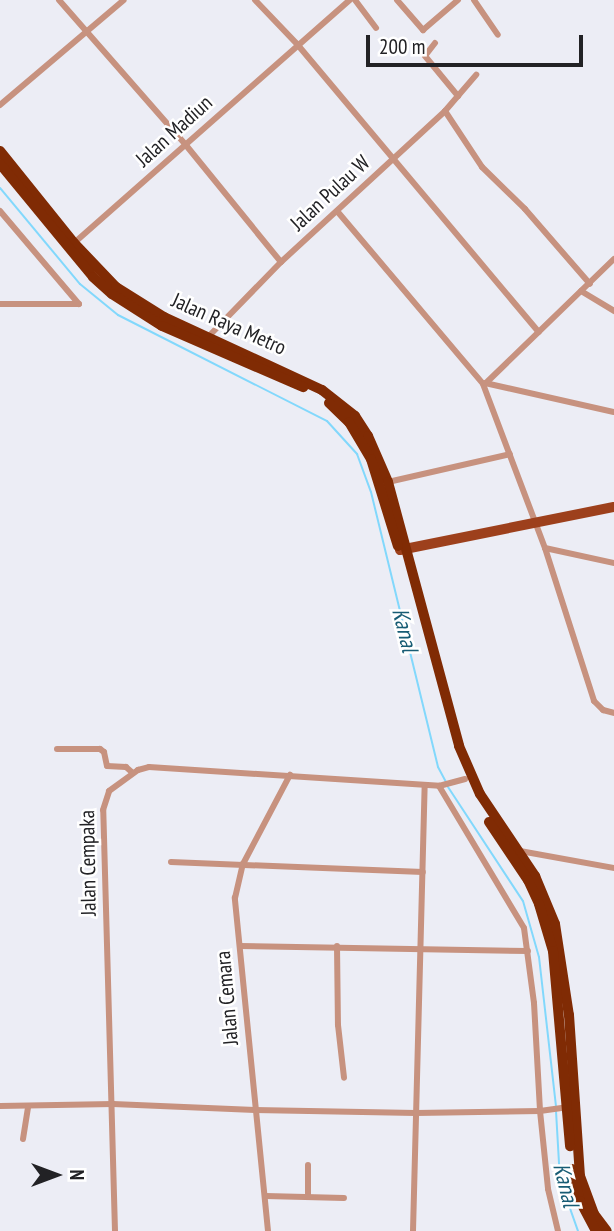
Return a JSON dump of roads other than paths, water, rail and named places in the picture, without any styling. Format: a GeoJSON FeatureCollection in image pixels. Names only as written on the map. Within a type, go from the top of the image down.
{"type":"FeatureCollection","features":[{"type":"Feature","properties":{"kind":"highway","name":"Jalan Raya Metro"},"geometry":{"type":"LineString","coordinates":[[0,151],[74,243],[116,287],[206,341]]}},
{"type":"Feature","properties":{"kind":"highway"},"geometry":{"type":"LineString","coordinates":[[0,164],[111,295],[162,326],[218,346],[320,396],[349,422],[371,459],[403,549],[459,746],[480,794],[520,851],[547,900],[555,924],[566,982],[569,1074],[564,1108],[573,1178],[580,1201],[596,1231]]}},
{"type":"Feature","properties":{"kind":"highway","name":"Jalan Raya Metro"},"geometry":{"type":"LineString","coordinates":[[247,359],[301,378],[339,401],[368,436],[388,482],[403,549]]}},
{"type":"Feature","properties":{"kind":"highway"},"geometry":{"type":"LineString","coordinates":[[403,549],[449,736],[463,780],[528,880],[547,926],[556,972],[580,1176],[594,1213],[607,1231]]}},
{"type":"Feature","properties":{"kind":"main road"},"geometry":{"type":"LineString","coordinates":[[403,549],[614,507]]}},
{"type":"Feature","properties":{"kind":"street"},"geometry":{"type":"LineString","coordinates":[[59,0],[87,35],[186,144],[281,262]]}},
{"type":"Feature","properties":{"kind":"street"},"geometry":{"type":"LineString","coordinates":[[0,105],[87,35],[124,0]]}},
{"type":"Feature","properties":{"kind":"street"},"geometry":{"type":"LineString","coordinates":[[255,0],[297,44],[539,332]]}},
{"type":"Feature","properties":{"kind":"street"},"geometry":{"type":"LineString","coordinates":[[352,0],[376,28]]}},
{"type":"Feature","properties":{"kind":"street","name":"Jalan Madiun"},"geometry":{"type":"LineString","coordinates":[[74,243],[297,44],[352,0]]}},
{"type":"Feature","properties":{"kind":"street"},"geometry":{"type":"LineString","coordinates":[[397,0],[423,30],[453,2]]}},
{"type":"Feature","properties":{"kind":"street"},"geometry":{"type":"LineString","coordinates":[[474,0],[498,35]]}},
{"type":"Feature","properties":{"kind":"street"},"geometry":{"type":"LineString","coordinates":[[435,43],[425,56],[458,96]]}},
{"type":"Feature","properties":{"kind":"street","name":"Jalan Pulau W"},"geometry":{"type":"LineString","coordinates":[[206,341],[281,262],[445,111],[476,75]]}},
{"type":"Feature","properties":{"kind":"street"},"geometry":{"type":"LineString","coordinates":[[445,111],[482,167],[525,209],[590,284]]}},
{"type":"Feature","properties":{"kind":"street"},"geometry":{"type":"LineString","coordinates":[[0,211],[79,304],[0,304]]}},
{"type":"Feature","properties":{"kind":"street"},"geometry":{"type":"LineString","coordinates":[[337,211],[485,383],[545,548],[594,701],[603,710],[614,713]]}},
{"type":"Feature","properties":{"kind":"street"},"geometry":{"type":"LineString","coordinates":[[485,383],[614,259]]}},
{"type":"Feature","properties":{"kind":"street"},"geometry":{"type":"LineString","coordinates":[[581,291],[614,311]]}},
{"type":"Feature","properties":{"kind":"street"},"geometry":{"type":"LineString","coordinates":[[485,383],[614,412]]}},
{"type":"Feature","properties":{"kind":"street"},"geometry":{"type":"LineString","coordinates":[[388,482],[510,454]]}},
{"type":"Feature","properties":{"kind":"street"},"geometry":{"type":"LineString","coordinates":[[545,548],[614,563]]}},
{"type":"Feature","properties":{"kind":"street"},"geometry":{"type":"LineString","coordinates":[[57,749],[100,749],[104,752],[107,766],[126,767],[133,773],[149,767],[425,785],[442,785],[463,780]]}},
{"type":"Feature","properties":{"kind":"street","name":"Jalan Cempaka"},"geometry":{"type":"LineString","coordinates":[[114,1231],[113,1104],[103,810],[109,791],[133,773]]}},
{"type":"Feature","properties":{"kind":"street","name":"Jalan Cemara"},"geometry":{"type":"LineString","coordinates":[[268,1231],[235,898],[243,864],[290,775]]}},
{"type":"Feature","properties":{"kind":"street"},"geometry":{"type":"LineString","coordinates":[[413,1231],[425,785]]}},
{"type":"Feature","properties":{"kind":"street"},"geometry":{"type":"LineString","coordinates":[[442,785],[520,919],[528,951],[548,1189],[558,1231]]}},
{"type":"Feature","properties":{"kind":"street"},"geometry":{"type":"LineString","coordinates":[[520,851],[614,868]]}},
{"type":"Feature","properties":{"kind":"street"},"geometry":{"type":"LineString","coordinates":[[171,862],[423,872]]}},
{"type":"Feature","properties":{"kind":"street"},"geometry":{"type":"LineString","coordinates":[[240,946],[528,951]]}},
{"type":"Feature","properties":{"kind":"street"},"geometry":{"type":"LineString","coordinates":[[337,946],[338,1025],[344,1078]]}},
{"type":"Feature","properties":{"kind":"street"},"geometry":{"type":"LineString","coordinates":[[0,1105],[113,1104],[255,1111],[416,1113],[564,1108]]}},
{"type":"Feature","properties":{"kind":"street"},"geometry":{"type":"LineString","coordinates":[[23,1139],[29,1106]]}},
{"type":"Feature","properties":{"kind":"street"},"geometry":{"type":"LineString","coordinates":[[308,1165],[308,1197]]}},
{"type":"Feature","properties":{"kind":"street"},"geometry":{"type":"LineString","coordinates":[[266,1196],[344,1198]]}},
{"type":"Feature","properties":{"kind":"waterway","name":"Kanal"},"geometry":{"type":"LineString","coordinates":[[0,188],[80,284],[118,315],[327,421],[357,454],[371,492],[438,767],[446,782]]}},
{"type":"Feature","properties":{"kind":"waterway","name":"Kanal"},"geometry":{"type":"LineString","coordinates":[[448,787],[523,901],[539,957],[556,1106]]}},
{"type":"Feature","properties":{"kind":"waterway","name":"Kanal"},"geometry":{"type":"LineString","coordinates":[[556,1111],[560,1180],[578,1231]]}}]}
